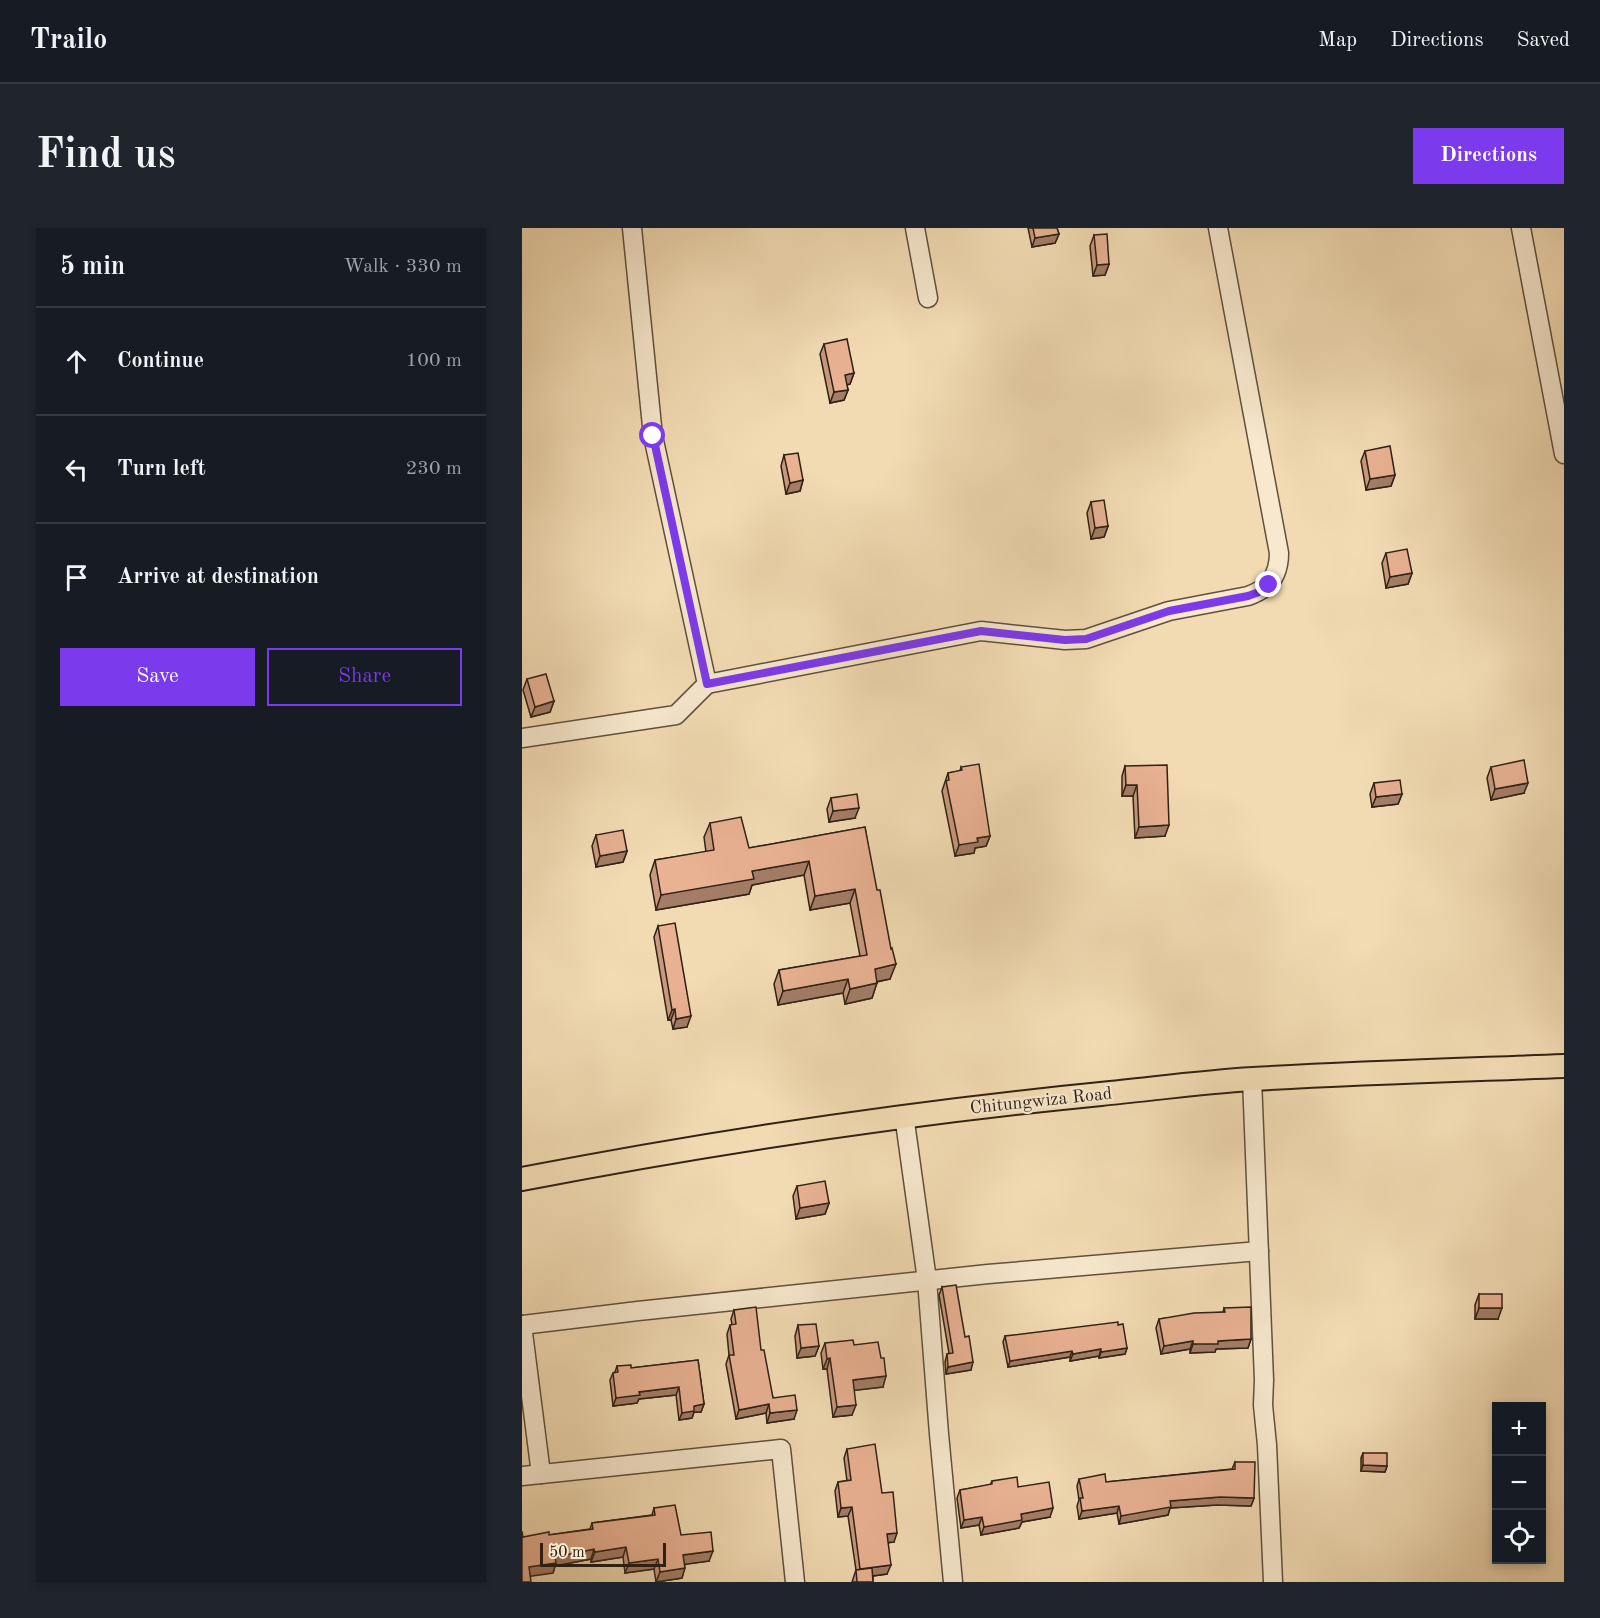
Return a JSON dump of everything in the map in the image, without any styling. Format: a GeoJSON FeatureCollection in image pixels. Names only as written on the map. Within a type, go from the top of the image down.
{"type":"FeatureCollection","features":[{"type":"Feature","properties":{"kind":"main road","name":"Chitungwiza Road"},"geometry":{"type":"LineString","coordinates":[[522,1179],[631,1158],[904,1115],[1252,1079],[1564,1066]]}},
{"type":"Feature","properties":{"kind":"street"},"geometry":{"type":"LineString","coordinates":[[632,228],[653,436],[707,684]]}},
{"type":"Feature","properties":{"kind":"street"},"geometry":{"type":"LineString","coordinates":[[915,228],[928,298]]}},
{"type":"Feature","properties":{"kind":"street"},"geometry":{"type":"LineString","coordinates":[[522,738],[676,715],[707,684],[981,631],[1065,640],[1086,639],[1169,611],[1248,596],[1269,585],[1279,564],[1279,553],[1218,228]]}},
{"type":"Feature","properties":{"kind":"street"},"geometry":{"type":"LineString","coordinates":[[1521,228],[1564,454]]}},
{"type":"Feature","properties":{"kind":"street"},"geometry":{"type":"LineString","coordinates":[[1252,1079],[1264,1380],[1263,1405],[1273,1582]]}},
{"type":"Feature","properties":{"kind":"street"},"geometry":{"type":"LineString","coordinates":[[904,1115],[927,1280],[953,1582]]}},
{"type":"Feature","properties":{"kind":"street"},"geometry":{"type":"LineString","coordinates":[[541,1474],[522,1325],[927,1280],[1259,1251]]}},
{"type":"Feature","properties":{"kind":"street"},"geometry":{"type":"LineString","coordinates":[[522,1476],[782,1449],[795,1582]]}},
{"type":"Feature","properties":{"kind":"building"},"geometry":{"type":"Polygon","coordinates":[[[1033,228],[1057,228],[1059,234],[1035,238],[1033,228]]]}},
{"type":"Feature","properties":{"kind":"building"},"geometry":{"type":"Polygon","coordinates":[[[1107,234],[1109,264],[1097,265],[1094,235],[1107,234]]]}},
{"type":"Feature","properties":{"kind":"building"},"geometry":{"type":"Polygon","coordinates":[[[847,339],[854,373],[845,375],[848,390],[834,392],[824,344],[847,339]]]}},
{"type":"Feature","properties":{"kind":"building"},"geometry":{"type":"Polygon","coordinates":[[[1390,446],[1395,475],[1370,479],[1365,451],[1390,446]]]}},
{"type":"Feature","properties":{"kind":"building"},"geometry":{"type":"Polygon","coordinates":[[[798,453],[803,480],[790,483],[784,455],[798,453]]]}},
{"type":"Feature","properties":{"kind":"building"},"geometry":{"type":"Polygon","coordinates":[[[1104,500],[1108,526],[1095,528],[1091,502],[1104,500]]]}},
{"type":"Feature","properties":{"kind":"building"},"geometry":{"type":"Polygon","coordinates":[[[1407,549],[1412,573],[1390,577],[1386,553],[1407,549]]]}},
{"type":"Feature","properties":{"kind":"building"},"geometry":{"type":"Polygon","coordinates":[[[546,674],[554,701],[535,707],[527,679],[546,674]]]}},
{"type":"Feature","properties":{"kind":"building"},"geometry":{"type":"Polygon","coordinates":[[[1524,760],[1528,783],[1495,789],[1491,767],[1524,760]]]}},
{"type":"Feature","properties":{"kind":"building"},"geometry":{"type":"Polygon","coordinates":[[[979,764],[990,836],[977,838],[978,842],[959,845],[946,781],[949,780],[948,773],[962,770],[961,767],[979,764]]]}},
{"type":"Feature","properties":{"kind":"building"},"geometry":{"type":"Polygon","coordinates":[[[1167,765],[1169,825],[1139,827],[1137,785],[1126,785],[1125,766],[1167,765]]]}},
{"type":"Feature","properties":{"kind":"building"},"geometry":{"type":"Polygon","coordinates":[[[1400,780],[1402,794],[1376,797],[1374,783],[1400,780]]]}},
{"type":"Feature","properties":{"kind":"building"},"geometry":{"type":"Polygon","coordinates":[[[857,794],[859,808],[833,811],[831,798],[857,794]]]}},
{"type":"Feature","properties":{"kind":"building"},"geometry":{"type":"Polygon","coordinates":[[[741,817],[749,848],[865,827],[877,890],[880,890],[896,964],[875,969],[877,983],[850,989],[848,979],[783,991],[779,970],[867,955],[855,889],[815,896],[809,861],[752,871],[754,879],[661,895],[655,860],[714,850],[710,823],[741,817]]]}},
{"type":"Feature","properties":{"kind":"building"},"geometry":{"type":"Polygon","coordinates":[[[623,830],[627,851],[600,856],[596,835],[623,830]]]}},
{"type":"Feature","properties":{"kind":"building"},"geometry":{"type":"Polygon","coordinates":[[[675,923],[691,1016],[676,1019],[675,1009],[672,1010],[658,926],[675,923]]]}},
{"type":"Feature","properties":{"kind":"building"},"geometry":{"type":"Polygon","coordinates":[[[825,1181],[829,1203],[800,1208],[797,1186],[825,1181]]]}},
{"type":"Feature","properties":{"kind":"building"},"geometry":{"type":"Polygon","coordinates":[[[956,1285],[965,1337],[969,1336],[973,1362],[948,1367],[947,1354],[953,1353],[942,1287],[956,1285]]]}},
{"type":"Feature","properties":{"kind":"building"},"geometry":{"type":"Polygon","coordinates":[[[1479,1294],[1502,1294],[1502,1308],[1479,1308],[1479,1294]]]}},
{"type":"Feature","properties":{"kind":"building"},"geometry":{"type":"Polygon","coordinates":[[[756,1307],[761,1350],[764,1350],[773,1398],[795,1395],[797,1410],[770,1413],[769,1404],[739,1410],[729,1355],[734,1355],[730,1325],[736,1324],[734,1310],[756,1307]]]}},
{"type":"Feature","properties":{"kind":"building"},"geometry":{"type":"Polygon","coordinates":[[[1251,1307],[1251,1339],[1218,1341],[1218,1344],[1193,1344],[1193,1341],[1164,1346],[1159,1319],[1194,1313],[1225,1312],[1224,1308],[1251,1307]]]}},
{"type":"Feature","properties":{"kind":"building"},"geometry":{"type":"Polygon","coordinates":[[[1118,1322],[1118,1325],[1123,1324],[1127,1348],[1101,1352],[1101,1349],[1073,1354],[1072,1351],[1010,1361],[1005,1336],[1118,1322]]]}},
{"type":"Feature","properties":{"kind":"building"},"geometry":{"type":"Polygon","coordinates":[[[816,1324],[819,1346],[801,1348],[798,1325],[816,1324]]]}},
{"type":"Feature","properties":{"kind":"building"},"geometry":{"type":"Polygon","coordinates":[[[853,1340],[854,1345],[878,1342],[881,1358],[884,1358],[886,1376],[853,1380],[856,1405],[837,1407],[830,1358],[827,1359],[825,1343],[853,1340]]]}},
{"type":"Feature","properties":{"kind":"building"},"geometry":{"type":"Polygon","coordinates":[[[698,1360],[704,1404],[694,1406],[694,1411],[682,1413],[679,1387],[639,1392],[640,1395],[616,1398],[613,1373],[618,1372],[617,1366],[631,1365],[631,1368],[698,1360]]]}},
{"type":"Feature","properties":{"kind":"building"},"geometry":{"type":"Polygon","coordinates":[[[875,1444],[882,1493],[893,1492],[897,1533],[887,1534],[891,1565],[860,1569],[852,1507],[841,1508],[838,1482],[851,1480],[847,1449],[875,1444]]]}},
{"type":"Feature","properties":{"kind":"building"},"geometry":{"type":"Polygon","coordinates":[[[1363,1453],[1387,1453],[1387,1466],[1363,1465],[1363,1453]]]}},
{"type":"Feature","properties":{"kind":"building"},"geometry":{"type":"Polygon","coordinates":[[[1235,1462],[1255,1462],[1254,1498],[1220,1497],[1170,1501],[1171,1507],[1121,1516],[1119,1506],[1082,1511],[1080,1498],[1083,1498],[1079,1479],[1105,1474],[1106,1482],[1235,1469],[1235,1462]]]}},
{"type":"Feature","properties":{"kind":"building"},"geometry":{"type":"Polygon","coordinates":[[[1017,1477],[1018,1487],[1049,1482],[1053,1508],[1021,1514],[1022,1520],[984,1527],[982,1517],[964,1520],[960,1490],[1017,1477]]]}},
{"type":"Feature","properties":{"kind":"building"},"geometry":{"type":"Polygon","coordinates":[[[675,1505],[681,1535],[711,1532],[713,1551],[683,1555],[685,1568],[660,1572],[658,1559],[629,1563],[626,1547],[595,1552],[594,1549],[555,1557],[556,1563],[529,1567],[531,1582],[522,1582],[522,1531],[523,1537],[549,1532],[549,1535],[593,1529],[592,1523],[655,1515],[654,1508],[675,1505]]]}},
{"type":"Feature","properties":{"kind":"building"},"geometry":{"type":"Polygon","coordinates":[[[872,1568],[873,1582],[857,1582],[856,1570],[872,1568]]]}},
{"type":"Feature","properties":{"kind":"route"},"geometry":{"type":"LineString","coordinates":[[653,436],[707,684],[963,633],[981,631],[1042,639],[1086,639],[1169,611],[1248,596],[1269,585]]}}]}
